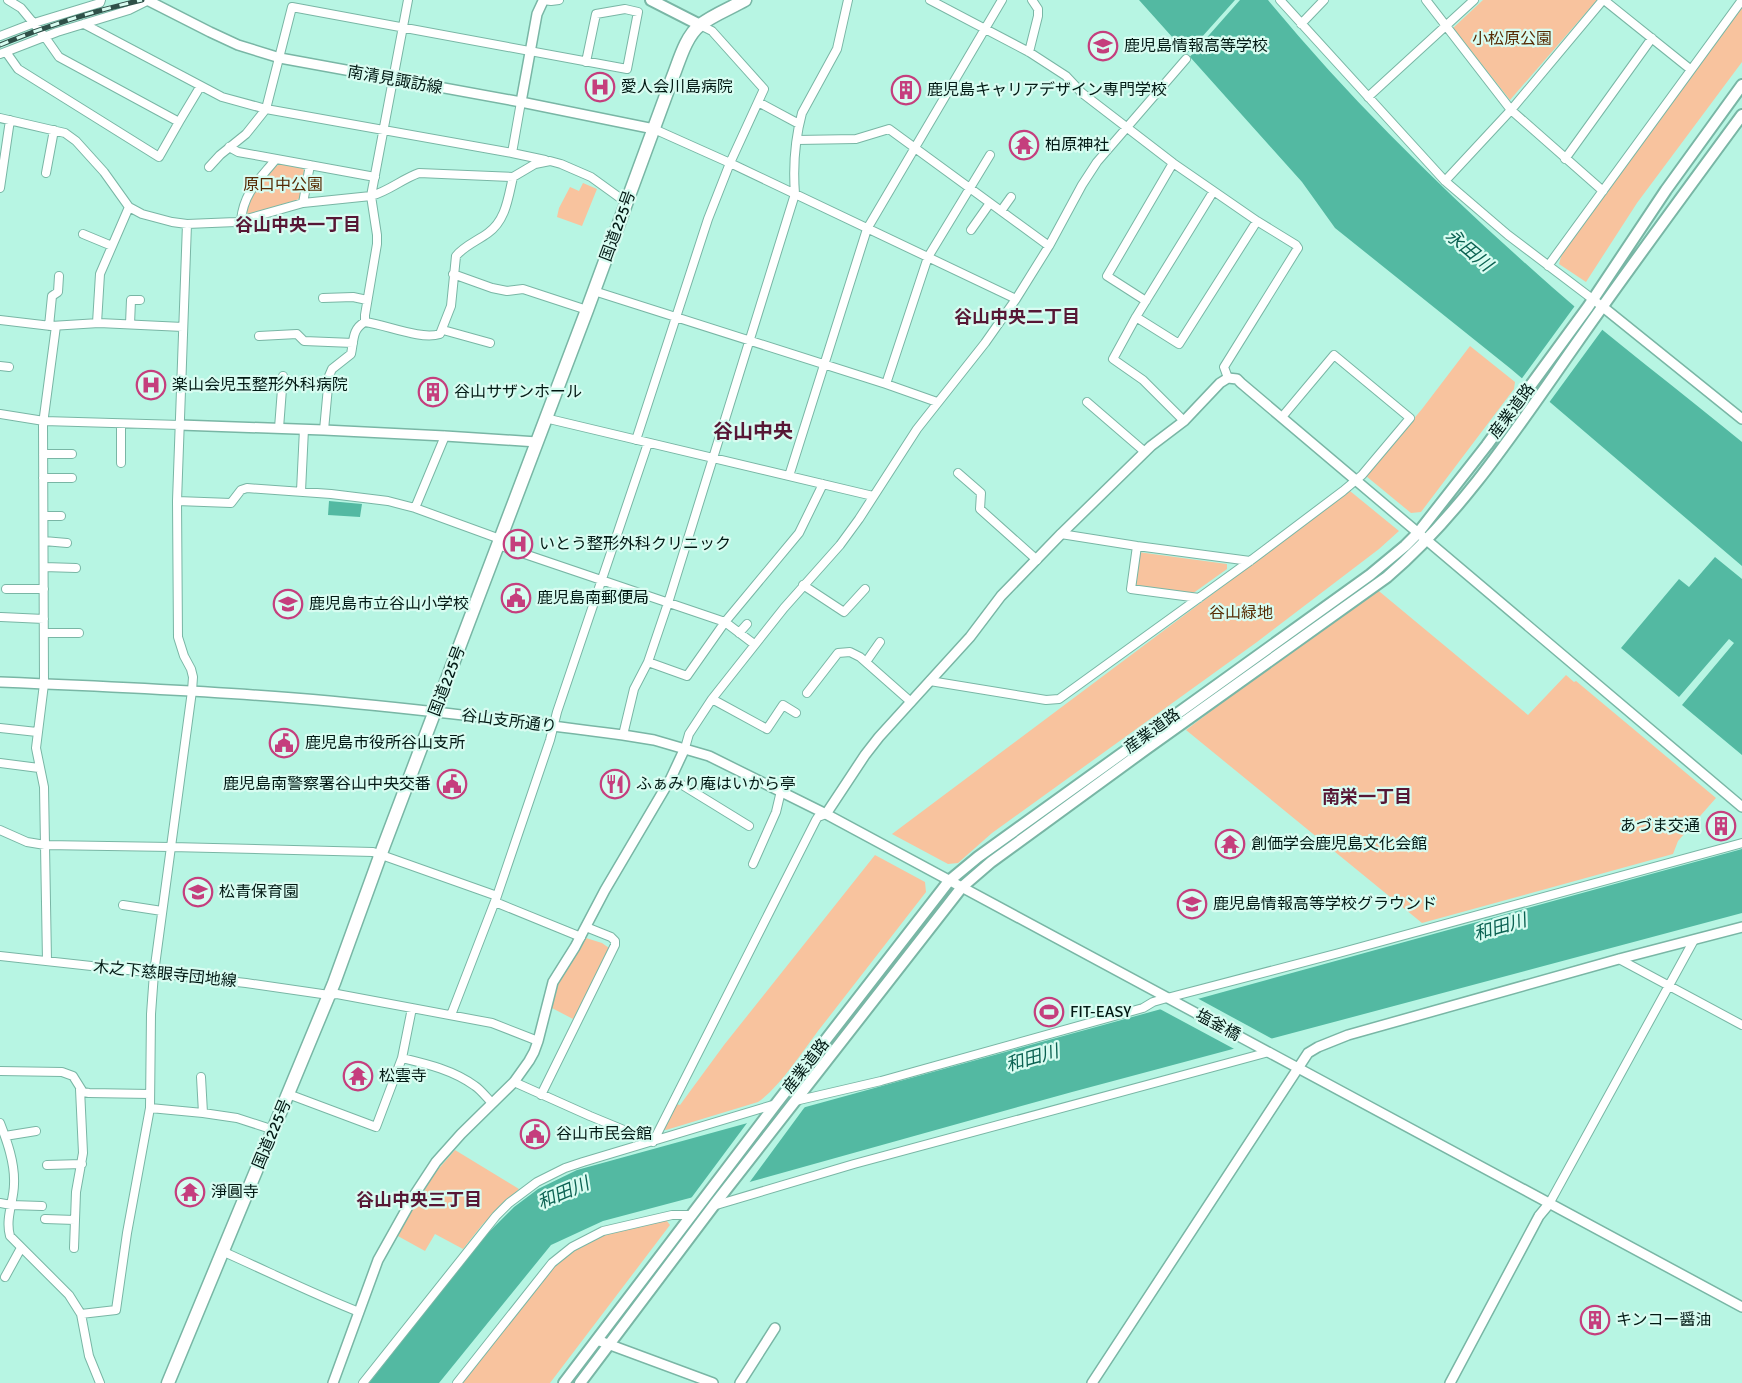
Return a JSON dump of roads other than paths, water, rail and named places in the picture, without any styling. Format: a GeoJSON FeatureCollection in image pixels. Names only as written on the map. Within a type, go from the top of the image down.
{"type":"FeatureCollection","features":[{"type":"Feature","properties":{"kind":"highway","name":"国道225号"},"geometry":{"type":"LineString","coordinates":[[168,1383],[329,995],[687,43],[700,25],[745,0]]}},
{"type":"Feature","properties":{"kind":"main road"},"geometry":{"type":"LineString","coordinates":[[651,0],[700,25]]}},
{"type":"Feature","properties":{"kind":"main road","name":"産業道路"},"geometry":{"type":"LineString","coordinates":[[580,1383],[715,1204],[962,887],[1019,842],[1387,578],[1440,527],[1538,398],[1666,190],[1742,85]]}},
{"type":"Feature","properties":{"kind":"main road","name":"産業道路"},"geometry":{"type":"LineString","coordinates":[[564,1383],[949,881],[978,856],[1370,575],[1405,546],[1450,494],[1742,115]]}},
{"type":"Feature","properties":{"kind":"street"},"geometry":{"type":"LineString","coordinates":[[8,0],[21,8],[58,57],[179,122]]}},
{"type":"Feature","properties":{"kind":"street"},"geometry":{"type":"LineString","coordinates":[[0,36],[100,3],[101,0]]}},
{"type":"Feature","properties":{"kind":"street"},"geometry":{"type":"LineString","coordinates":[[148,0],[129,10],[3,53],[18,69],[159,157],[200,87]]}},
{"type":"Feature","properties":{"kind":"street","name":"南清見諏訪線"},"geometry":{"type":"LineString","coordinates":[[148,0],[229,41],[256,52],[654,129]]}},
{"type":"Feature","properties":{"kind":"street"},"geometry":{"type":"LineString","coordinates":[[365,322],[364,315],[377,244],[371,196],[408,0]]}},
{"type":"Feature","properties":{"kind":"street"},"geometry":{"type":"LineString","coordinates":[[512,153],[537,14],[543,0],[560,0]]}},
{"type":"Feature","properties":{"kind":"street"},"geometry":{"type":"LineString","coordinates":[[623,735],[634,689],[648,662],[668,603],[795,194],[794,174],[799,124],[805,107],[837,49],[848,0]]}},
{"type":"Feature","properties":{"kind":"street"},"geometry":{"type":"LineString","coordinates":[[930,0],[1029,52],[1066,76],[1082,93],[1173,163],[1298,248],[1224,367],[1228,378]]}},
{"type":"Feature","properties":{"kind":"street"},"geometry":{"type":"LineString","coordinates":[[789,476],[867,229],[1002,0]]}},
{"type":"Feature","properties":{"kind":"street"},"geometry":{"type":"LineString","coordinates":[[1029,52],[1038,16],[1038,9],[1032,0]]}},
{"type":"Feature","properties":{"kind":"street"},"geometry":{"type":"LineString","coordinates":[[1280,0],[1445,181],[1595,307],[1742,419]]}},
{"type":"Feature","properties":{"kind":"street"},"geometry":{"type":"LineString","coordinates":[[1301,24],[1324,0]]}},
{"type":"Feature","properties":{"kind":"street"},"geometry":{"type":"LineString","coordinates":[[1426,0],[1511,110],[1603,191]]}},
{"type":"Feature","properties":{"kind":"street"},"geometry":{"type":"LineString","coordinates":[[1368,97],[1474,0]]}},
{"type":"Feature","properties":{"kind":"street"},"geometry":{"type":"LineString","coordinates":[[1445,181],[1511,110],[1604,0],[1690,69]]}},
{"type":"Feature","properties":{"kind":"street"},"geometry":{"type":"LineString","coordinates":[[1548,266],[1742,0]]}},
{"type":"Feature","properties":{"kind":"street"},"geometry":{"type":"LineString","coordinates":[[209,167],[246,134],[266,109],[293,4],[403,28],[586,62],[627,69],[638,12],[625,9],[596,14],[586,62]]}},
{"type":"Feature","properties":{"kind":"street"},"geometry":{"type":"LineString","coordinates":[[84,24],[222,97],[266,109],[550,161],[591,177],[627,203]]}},
{"type":"Feature","properties":{"kind":"street"},"geometry":{"type":"LineString","coordinates":[[636,440],[708,219],[730,163],[764,89],[712,31],[700,25]]}},
{"type":"Feature","properties":{"kind":"street"},"geometry":{"type":"LineString","coordinates":[[1565,159],[1652,38]]}},
{"type":"Feature","properties":{"kind":"street"},"geometry":{"type":"LineString","coordinates":[[333,1383],[385,1246],[427,1174],[450,1145],[514,1082],[534,1052],[553,982],[671,778],[689,734],[712,699],[754,645],[803,585],[840,545],[917,429],[985,343],[1049,246],[1089,173],[1186,59]]}},
{"type":"Feature","properties":{"kind":"street"},"geometry":{"type":"LineString","coordinates":[[758,102],[799,124]]}},
{"type":"Feature","properties":{"kind":"street"},"geometry":{"type":"LineString","coordinates":[[0,118],[65,134],[76,141],[104,172],[129,207],[142,214],[187,224],[236,222],[303,203],[371,196],[382,193],[420,173],[513,177],[535,164],[550,161]]}},
{"type":"Feature","properties":{"kind":"street"},"geometry":{"type":"LineString","coordinates":[[0,188],[4,137],[10,120]]}},
{"type":"Feature","properties":{"kind":"street"},"geometry":{"type":"LineString","coordinates":[[654,129],[1016,299]]}},
{"type":"Feature","properties":{"kind":"street"},"geometry":{"type":"LineString","coordinates":[[797,140],[856,139],[889,129],[1049,246]]}},
{"type":"Feature","properties":{"kind":"street"},"geometry":{"type":"LineString","coordinates":[[46,173],[54,130]]}},
{"type":"Feature","properties":{"kind":"street"},"geometry":{"type":"LineString","coordinates":[[229,147],[238,152],[375,177]]}},
{"type":"Feature","properties":{"kind":"street"},"geometry":{"type":"LineString","coordinates":[[886,384],[928,257],[990,155]]}},
{"type":"Feature","properties":{"kind":"street"},"geometry":{"type":"LineString","coordinates":[[241,220],[246,197],[276,159]]}},
{"type":"Feature","properties":{"kind":"street"},"geometry":{"type":"LineString","coordinates":[[1146,301],[1107,276],[1173,163]]}},
{"type":"Feature","properties":{"kind":"street"},"geometry":{"type":"LineString","coordinates":[[303,203],[310,165]]}},
{"type":"Feature","properties":{"kind":"street"},"geometry":{"type":"LineString","coordinates":[[324,430],[329,376],[332,369],[351,354],[356,328],[365,322],[429,335],[440,334],[443,330],[450,306],[456,256],[489,233],[502,218],[513,177]]}},
{"type":"Feature","properties":{"kind":"street"},"geometry":{"type":"LineString","coordinates":[[1184,421],[1143,380],[1113,359],[1136,317],[1213,192]]}},
{"type":"Feature","properties":{"kind":"street"},"geometry":{"type":"LineString","coordinates":[[1001,211],[1011,197]]}},
{"type":"Feature","properties":{"kind":"street"},"geometry":{"type":"LineString","coordinates":[[971,230],[990,203]]}},
{"type":"Feature","properties":{"kind":"street"},"geometry":{"type":"LineString","coordinates":[[97,323],[98,279],[129,207]]}},
{"type":"Feature","properties":{"kind":"street"},"geometry":{"type":"LineString","coordinates":[[1136,317],[1179,344],[1257,221]]}},
{"type":"Feature","properties":{"kind":"street"},"geometry":{"type":"LineString","coordinates":[[81,1314],[116,1310],[127,1233],[150,1108],[154,973],[192,691],[191,669],[178,637],[177,501],[187,224]]}},
{"type":"Feature","properties":{"kind":"street"},"geometry":{"type":"LineString","coordinates":[[82,234],[112,246]]}},
{"type":"Feature","properties":{"kind":"street"},"geometry":{"type":"LineString","coordinates":[[453,274],[499,290],[523,289],[587,310]]}},
{"type":"Feature","properties":{"kind":"street"},"geometry":{"type":"LineString","coordinates":[[47,962],[44,787],[36,748],[44,684],[44,421],[53,326],[52,296],[58,292],[60,276]]}},
{"type":"Feature","properties":{"kind":"street"},"geometry":{"type":"LineString","coordinates":[[594,291],[937,402]]}},
{"type":"Feature","properties":{"kind":"street"},"geometry":{"type":"LineString","coordinates":[[323,298],[353,297],[367,300]]}},
{"type":"Feature","properties":{"kind":"street"},"geometry":{"type":"LineString","coordinates":[[130,324],[128,300],[140,300]]}},
{"type":"Feature","properties":{"kind":"street"},"geometry":{"type":"LineString","coordinates":[[0,320],[53,326],[97,323],[183,327]]}},
{"type":"Feature","properties":{"kind":"street"},"geometry":{"type":"LineString","coordinates":[[443,330],[490,344]]}},
{"type":"Feature","properties":{"kind":"street"},"geometry":{"type":"LineString","coordinates":[[260,336],[297,334],[304,340],[353,344]]}},
{"type":"Feature","properties":{"kind":"street"},"geometry":{"type":"LineString","coordinates":[[930,681],[1056,700],[1250,561],[1362,475],[1410,418],[1334,355],[1282,417]]}},
{"type":"Feature","properties":{"kind":"street"},"geometry":{"type":"LineString","coordinates":[[279,428],[283,376]]}},
{"type":"Feature","properties":{"kind":"street"},"geometry":{"type":"LineString","coordinates":[[653,1142],[818,817],[826,814],[865,755],[970,638],[1000,596],[1145,452],[1184,421],[1220,383],[1228,378],[1237,379],[1742,807]]}},
{"type":"Feature","properties":{"kind":"street"},"geometry":{"type":"LineString","coordinates":[[1087,402],[1145,452]]}},
{"type":"Feature","properties":{"kind":"street"},"geometry":{"type":"LineString","coordinates":[[0,414],[44,421],[304,429],[537,442]]}},
{"type":"Feature","properties":{"kind":"street"},"geometry":{"type":"LineString","coordinates":[[545,418],[873,496]]}},
{"type":"Feature","properties":{"kind":"street"},"geometry":{"type":"LineString","coordinates":[[121,424],[121,463]]}},
{"type":"Feature","properties":{"kind":"street"},"geometry":{"type":"LineString","coordinates":[[302,491],[304,429]]}},
{"type":"Feature","properties":{"kind":"street"},"geometry":{"type":"LineString","coordinates":[[415,508],[444,436]]}},
{"type":"Feature","properties":{"kind":"street"},"geometry":{"type":"LineString","coordinates":[[451,1015],[496,899],[648,443]]}},
{"type":"Feature","properties":{"kind":"street"},"geometry":{"type":"LineString","coordinates":[[44,454],[72,454]]}},
{"type":"Feature","properties":{"kind":"street"},"geometry":{"type":"LineString","coordinates":[[958,473],[981,493],[980,508],[1037,560]]}},
{"type":"Feature","properties":{"kind":"street"},"geometry":{"type":"LineString","coordinates":[[44,478],[72,478]]}},
{"type":"Feature","properties":{"kind":"street"},"geometry":{"type":"LineString","coordinates":[[648,662],[687,676],[725,622],[799,533],[824,484]]}},
{"type":"Feature","properties":{"kind":"street"},"geometry":{"type":"LineString","coordinates":[[177,501],[231,503],[241,490],[247,488],[361,496],[388,501],[415,508],[602,581],[725,622],[754,645]]}},
{"type":"Feature","properties":{"kind":"street"},"geometry":{"type":"LineString","coordinates":[[44,516],[61,516]]}},
{"type":"Feature","properties":{"kind":"street"},"geometry":{"type":"LineString","coordinates":[[1061,534],[1250,561]]}},
{"type":"Feature","properties":{"kind":"street"},"geometry":{"type":"LineString","coordinates":[[44,541],[67,543]]}},
{"type":"Feature","properties":{"kind":"street"},"geometry":{"type":"LineString","coordinates":[[1137,546],[1131,589],[1199,598]]}},
{"type":"Feature","properties":{"kind":"street"},"geometry":{"type":"LineString","coordinates":[[44,567],[76,567]]}},
{"type":"Feature","properties":{"kind":"street"},"geometry":{"type":"LineString","coordinates":[[803,585],[844,612],[865,589]]}},
{"type":"Feature","properties":{"kind":"street"},"geometry":{"type":"LineString","coordinates":[[6,589],[44,589]]}},
{"type":"Feature","properties":{"kind":"street"},"geometry":{"type":"LineString","coordinates":[[1,617],[44,619]]}},
{"type":"Feature","properties":{"kind":"street"},"geometry":{"type":"LineString","coordinates":[[739,633],[747,624]]}},
{"type":"Feature","properties":{"kind":"street"},"geometry":{"type":"LineString","coordinates":[[44,633],[79,633]]}},
{"type":"Feature","properties":{"kind":"street"},"geometry":{"type":"LineString","coordinates":[[866,662],[880,642]]}},
{"type":"Feature","properties":{"kind":"street"},"geometry":{"type":"LineString","coordinates":[[807,693],[838,653],[854,653],[911,702]]}},
{"type":"Feature","properties":{"kind":"street","name":"谷山支所通り"},"geometry":{"type":"LineString","coordinates":[[0,682],[296,698],[553,726],[623,735],[685,748],[727,764],[781,791],[962,887]]}},
{"type":"Feature","properties":{"kind":"street"},"geometry":{"type":"LineString","coordinates":[[712,699],[767,729],[783,705],[796,713]]}},
{"type":"Feature","properties":{"kind":"street"},"geometry":{"type":"LineString","coordinates":[[0,728],[37,732]]}},
{"type":"Feature","properties":{"kind":"street"},"geometry":{"type":"LineString","coordinates":[[0,763],[39,768]]}},
{"type":"Feature","properties":{"kind":"street"},"geometry":{"type":"LineString","coordinates":[[671,778],[749,826]]}},
{"type":"Feature","properties":{"kind":"street"},"geometry":{"type":"LineString","coordinates":[[753,864],[776,812],[781,791]]}},
{"type":"Feature","properties":{"kind":"street"},"geometry":{"type":"LineString","coordinates":[[0,830],[27,842],[45,845],[373,852],[496,899],[581,937]]}},
{"type":"Feature","properties":{"kind":"street"},"geometry":{"type":"LineString","coordinates":[[793,1104],[1143,1008],[1167,998],[1742,843]]}},
{"type":"Feature","properties":{"kind":"street","name":"塩釜橋"},"geometry":{"type":"LineString","coordinates":[[962,887],[1742,1307]]}},
{"type":"Feature","properties":{"kind":"street"},"geometry":{"type":"LineString","coordinates":[[123,905],[162,911]]}},
{"type":"Feature","properties":{"kind":"street"},"geometry":{"type":"LineString","coordinates":[[541,1095],[615,945],[611,937],[586,927]]}},
{"type":"Feature","properties":{"kind":"street"},"geometry":{"type":"LineString","coordinates":[[1092,1383],[1308,1053],[1348,1035],[1742,927]]}},
{"type":"Feature","properties":{"kind":"street"},"geometry":{"type":"LineString","coordinates":[[1450,1383],[1539,1216],[1549,1204],[1694,940]]}},
{"type":"Feature","properties":{"kind":"street","name":"木之下慈眼寺団地線"},"geometry":{"type":"LineString","coordinates":[[0,956],[246,982],[329,995],[337,994],[492,1023],[538,1041]]}},
{"type":"Feature","properties":{"kind":"street"},"geometry":{"type":"LineString","coordinates":[[1619,959],[1742,1025]]}},
{"type":"Feature","properties":{"kind":"street"},"geometry":{"type":"LineString","coordinates":[[288,1094],[376,1126],[402,1058],[412,1008]]}},
{"type":"Feature","properties":{"kind":"street"},"geometry":{"type":"LineString","coordinates":[[715,1204],[1267,1051]]}},
{"type":"Feature","properties":{"kind":"street"},"geometry":{"type":"LineString","coordinates":[[402,1058],[441,1068],[476,1086],[492,1103]]}},
{"type":"Feature","properties":{"kind":"street"},"geometry":{"type":"LineString","coordinates":[[0,1071],[62,1072],[73,1076],[80,1089],[82,1164],[76,1192],[74,1248]]}},
{"type":"Feature","properties":{"kind":"street"},"geometry":{"type":"LineString","coordinates":[[201,1077],[203,1113]]}},
{"type":"Feature","properties":{"kind":"street"},"geometry":{"type":"LineString","coordinates":[[514,1082],[653,1142]]}},
{"type":"Feature","properties":{"kind":"street"},"geometry":{"type":"LineString","coordinates":[[80,1089],[89,1093],[150,1094]]}},
{"type":"Feature","properties":{"kind":"street"},"geometry":{"type":"LineString","coordinates":[[150,1108],[237,1118],[274,1130]]}},
{"type":"Feature","properties":{"kind":"street"},"geometry":{"type":"LineString","coordinates":[[363,1383],[484,1230],[509,1203],[537,1182],[565,1168],[773,1108]]}},
{"type":"Feature","properties":{"kind":"street"},"geometry":{"type":"LineString","coordinates":[[0,1123],[10,1154],[14,1179],[8,1224],[11,1239],[69,1295],[81,1314],[89,1356],[100,1383]]}},
{"type":"Feature","properties":{"kind":"street"},"geometry":{"type":"LineString","coordinates":[[5,1136],[36,1131]]}},
{"type":"Feature","properties":{"kind":"street"},"geometry":{"type":"LineString","coordinates":[[47,1165],[82,1164]]}},
{"type":"Feature","properties":{"kind":"street"},"geometry":{"type":"LineString","coordinates":[[0,1203],[11,1206],[42,1206]]}},
{"type":"Feature","properties":{"kind":"street"},"geometry":{"type":"LineString","coordinates":[[457,1383],[552,1263],[572,1247],[603,1231],[672,1215],[692,1215]]}},
{"type":"Feature","properties":{"kind":"street"},"geometry":{"type":"LineString","coordinates":[[45,1219],[75,1220]]}},
{"type":"Feature","properties":{"kind":"street"},"geometry":{"type":"LineString","coordinates":[[5,1277],[21,1248]]}},
{"type":"Feature","properties":{"kind":"street"},"geometry":{"type":"LineString","coordinates":[[224,1252],[359,1312]]}},
{"type":"Feature","properties":{"kind":"street"},"geometry":{"type":"LineString","coordinates":[[740,1383],[776,1328]]}},
{"type":"Feature","properties":{"kind":"street"},"geometry":{"type":"LineString","coordinates":[[597,1340],[713,1383]]}},
{"type":"Feature","properties":{"kind":"water","name":"永田川"},"geometry":{"type":"Polygon","coordinates":[[[1139,0],[1268,0],[1369,113],[1477,219],[1575,307],[1742,442],[1742,566],[1511,369],[1335,228],[1302,182],[1139,0]]]}},
{"type":"Feature","properties":{"kind":"water"},"geometry":{"type":"Polygon","coordinates":[[[329,501],[362,504],[360,517],[328,515],[329,501]]]}},
{"type":"Feature","properties":{"kind":"water"},"geometry":{"type":"Polygon","coordinates":[[[1715,557],[1742,579],[1742,755],[1682,705],[1734,643],[1729,639],[1679,697],[1621,648],[1679,579],[1689,587],[1715,557]]]}},
{"type":"Feature","properties":{"kind":"water","name":"和田川"},"geometry":{"type":"Polygon","coordinates":[[[1742,849],[1742,913],[1072,1092],[603,1221],[551,1245],[439,1383],[369,1383],[483,1238],[514,1207],[538,1189],[577,1170],[1742,849]]]}},
{"type":"Feature","properties":{"kind":"railway"},"geometry":{"type":"LineString","coordinates":[[0,45],[70,20],[142,0]]}},
{"type":"Feature","properties":{"kind":"place","name":"鹿児島情報高等学校"},"geometry":{"type":"Point","coordinates":[1103,46]}},
{"type":"Feature","properties":{"kind":"place","name":"愛人会川島病院"},"geometry":{"type":"Point","coordinates":[600,87]}},
{"type":"Feature","properties":{"kind":"place","name":"鹿児島キャリアデザイン専門学校"},"geometry":{"type":"Point","coordinates":[906,90]}},
{"type":"Feature","properties":{"kind":"place","name":"柏原神社"},"geometry":{"type":"Point","coordinates":[1024,145]}},
{"type":"Feature","properties":{"kind":"place","name":"楽山会児玉整形外科病院"},"geometry":{"type":"Point","coordinates":[151,385]}},
{"type":"Feature","properties":{"kind":"place","name":"谷山サザンホール"},"geometry":{"type":"Point","coordinates":[433,392]}},
{"type":"Feature","properties":{"kind":"place","name":"いとう整形外科クリニック"},"geometry":{"type":"Point","coordinates":[518,544]}},
{"type":"Feature","properties":{"kind":"place","name":"鹿児島南郵便局"},"geometry":{"type":"Point","coordinates":[516,598]}},
{"type":"Feature","properties":{"kind":"place","name":"鹿児島市立谷山小学校"},"geometry":{"type":"Point","coordinates":[288,604]}},
{"type":"Feature","properties":{"kind":"place","name":"鹿児島市役所谷山支所"},"geometry":{"type":"Point","coordinates":[284,743]}},
{"type":"Feature","properties":{"kind":"place","name":"鹿児島南警察署谷山中央交番"},"geometry":{"type":"Point","coordinates":[452,784]}},
{"type":"Feature","properties":{"kind":"place","name":"ふぁみり庵はいから亭"},"geometry":{"type":"Point","coordinates":[615,784]}},
{"type":"Feature","properties":{"kind":"place","name":"あづま交通"},"geometry":{"type":"Point","coordinates":[1721,826]}},
{"type":"Feature","properties":{"kind":"place","name":"創価学会鹿児島文化会館"},"geometry":{"type":"Point","coordinates":[1230,844]}},
{"type":"Feature","properties":{"kind":"place","name":"松青保育園"},"geometry":{"type":"Point","coordinates":[198,892]}},
{"type":"Feature","properties":{"kind":"place","name":"鹿児島情報高等学校グラウンド"},"geometry":{"type":"Point","coordinates":[1192,904]}},
{"type":"Feature","properties":{"kind":"place","name":"FIT-EASY"},"geometry":{"type":"Point","coordinates":[1049,1012]}},
{"type":"Feature","properties":{"kind":"place","name":"松雲寺"},"geometry":{"type":"Point","coordinates":[358,1076]}},
{"type":"Feature","properties":{"kind":"place","name":"谷山市民会館"},"geometry":{"type":"Point","coordinates":[535,1134]}},
{"type":"Feature","properties":{"kind":"place","name":"淨圓寺"},"geometry":{"type":"Point","coordinates":[190,1192]}},
{"type":"Feature","properties":{"kind":"place","name":"キンコー醤油"},"geometry":{"type":"Point","coordinates":[1595,1320]}},
{"type":"Feature","properties":{"kind":"district","name":"谷山中央一丁目"},"geometry":{"type":"Point","coordinates":[298,225]}},
{"type":"Feature","properties":{"kind":"district","name":"谷山中央二丁目"},"geometry":{"type":"Point","coordinates":[1017,317]}},
{"type":"Feature","properties":{"kind":"district","name":"谷山中央"},"geometry":{"type":"Point","coordinates":[753,431]}},
{"type":"Feature","properties":{"kind":"district","name":"南栄一丁目"},"geometry":{"type":"Point","coordinates":[1367,797]}},
{"type":"Feature","properties":{"kind":"district","name":"谷山中央三丁目"},"geometry":{"type":"Point","coordinates":[419,1200]}},
{"type":"Feature","properties":{"kind":"park label","name":"小松原公園"},"geometry":{"type":"Point","coordinates":[1512,39]}},
{"type":"Feature","properties":{"kind":"park label","name":"原口中公園"},"geometry":{"type":"Point","coordinates":[283,185]}},
{"type":"Feature","properties":{"kind":"park label","name":"谷山緑地"},"geometry":{"type":"Point","coordinates":[1241,613]}}]}
